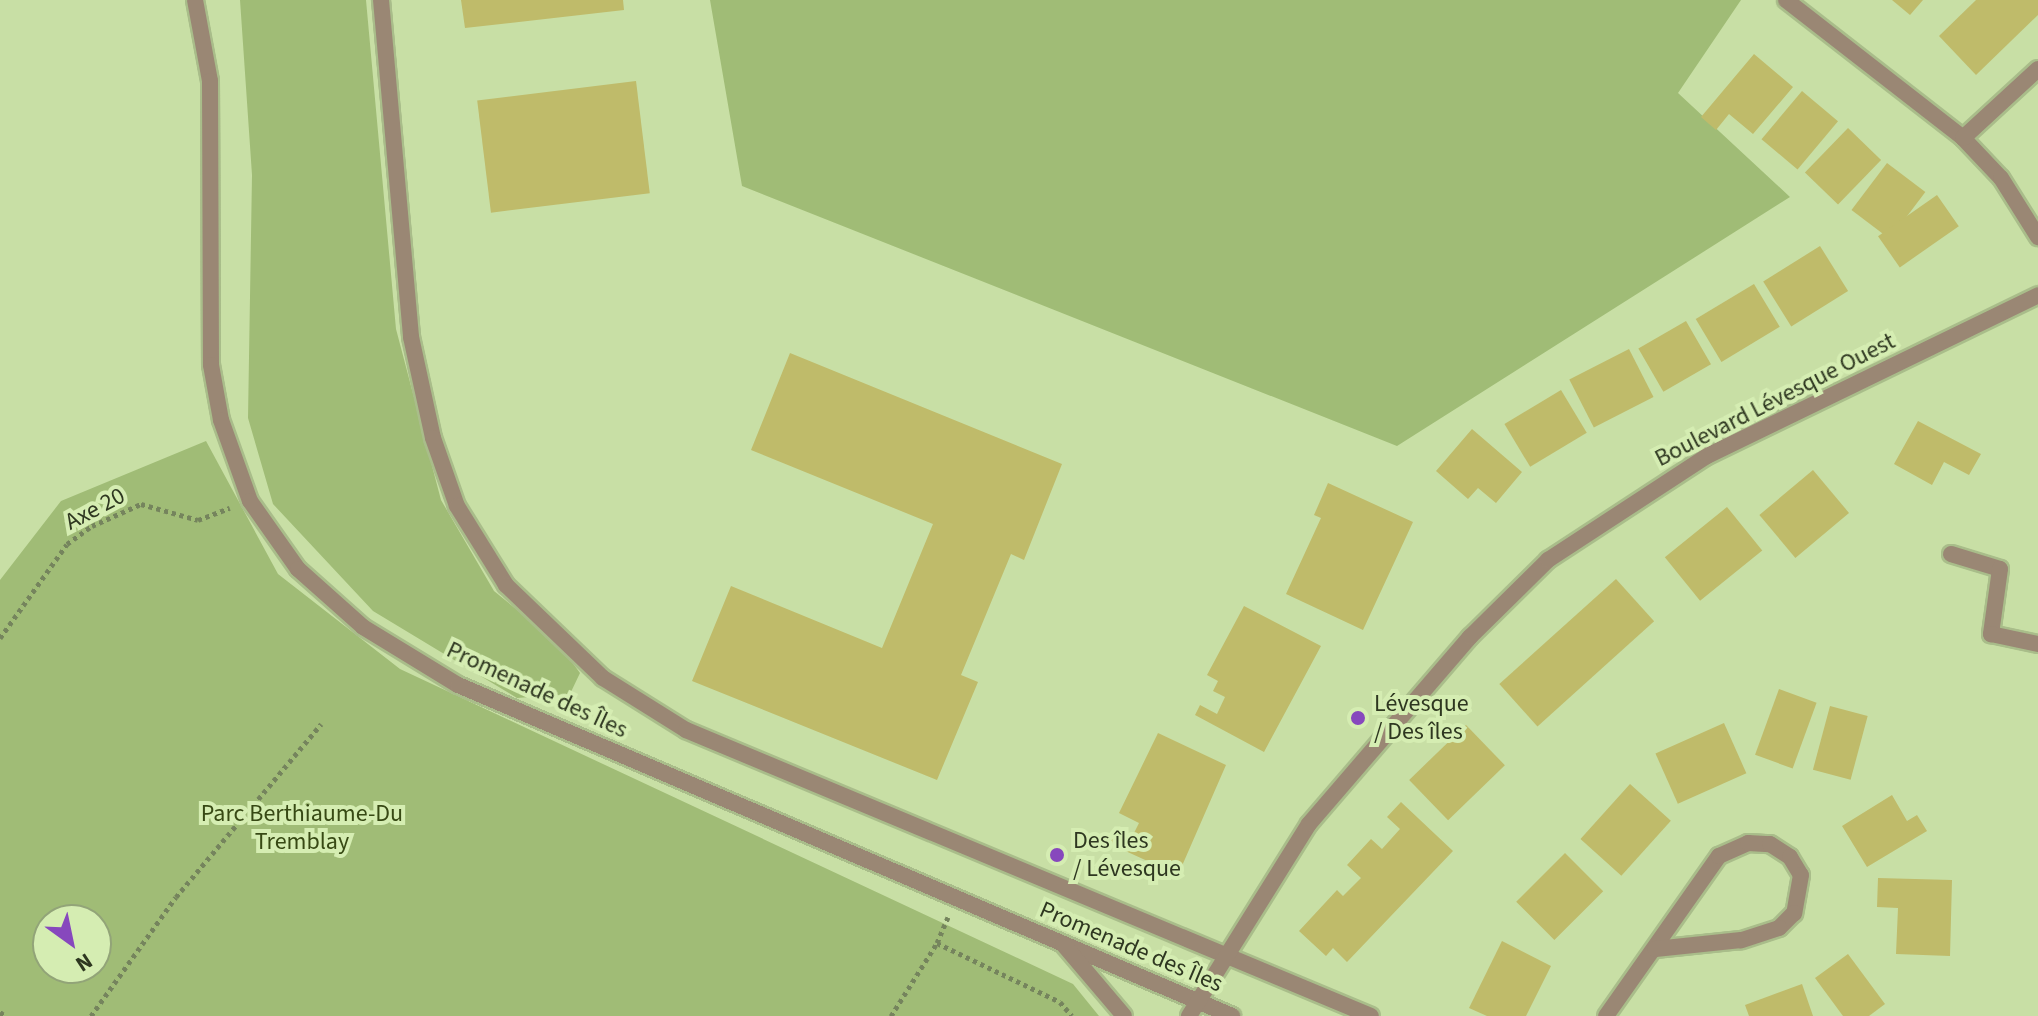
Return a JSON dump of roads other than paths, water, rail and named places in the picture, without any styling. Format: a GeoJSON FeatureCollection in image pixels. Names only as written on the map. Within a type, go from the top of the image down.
{"type":"FeatureCollection","features":[{"type":"Feature","properties":{"kind":"street","name":"Promenade des Îles"},"geometry":{"type":"LineString","coordinates":[[195,0],[210,81],[211,365],[221,420],[250,501],[298,569],[363,627],[458,685],[1063,944],[1193,1009],[1232,1016]]}},
{"type":"Feature","properties":{"kind":"street","name":"Promenade des Îles"},"geometry":{"type":"LineString","coordinates":[[381,0],[411,337],[427,409],[457,506],[506,585],[603,678],[686,730],[1223,958],[1371,1016]]}},
{"type":"Feature","properties":{"kind":"street"},"geometry":{"type":"LineString","coordinates":[[1786,0],[1963,138],[2001,178],[2038,237]]}},
{"type":"Feature","properties":{"kind":"street"},"geometry":{"type":"LineString","coordinates":[[1963,138],[2038,69]]}},
{"type":"Feature","properties":{"kind":"street","name":"Boulevard Lévesque Ouest"},"geometry":{"type":"LineString","coordinates":[[1193,1009],[1317,815],[1470,637],[1548,560],[1707,456],[2038,295]]}},
{"type":"Feature","properties":{"kind":"street"},"geometry":{"type":"LineString","coordinates":[[1951,554],[2000,569],[1991,634],[2038,644]]}},
{"type":"Feature","properties":{"kind":"street"},"geometry":{"type":"LineString","coordinates":[[1606,1016],[1655,949],[1694,884],[1719,856],[1748,843],[1770,844],[1790,857],[1801,875],[1794,913],[1779,928],[1741,940],[1655,949]]}},
{"type":"Feature","properties":{"kind":"street"},"geometry":{"type":"LineString","coordinates":[[1063,944],[1124,1016]]}},
{"type":"Feature","properties":{"kind":"place","name":"Lévesque / Des îles"},"geometry":{"type":"Point","coordinates":[1358,718]}},
{"type":"Feature","properties":{"kind":"place","name":"Des îles / Lévesque"},"geometry":{"type":"Point","coordinates":[1057,855]}},
{"type":"Feature","properties":{"kind":"park label","name":"Parc Berthiaume-Du Tremblay"},"geometry":{"type":"Point","coordinates":[302,828]}}]}
